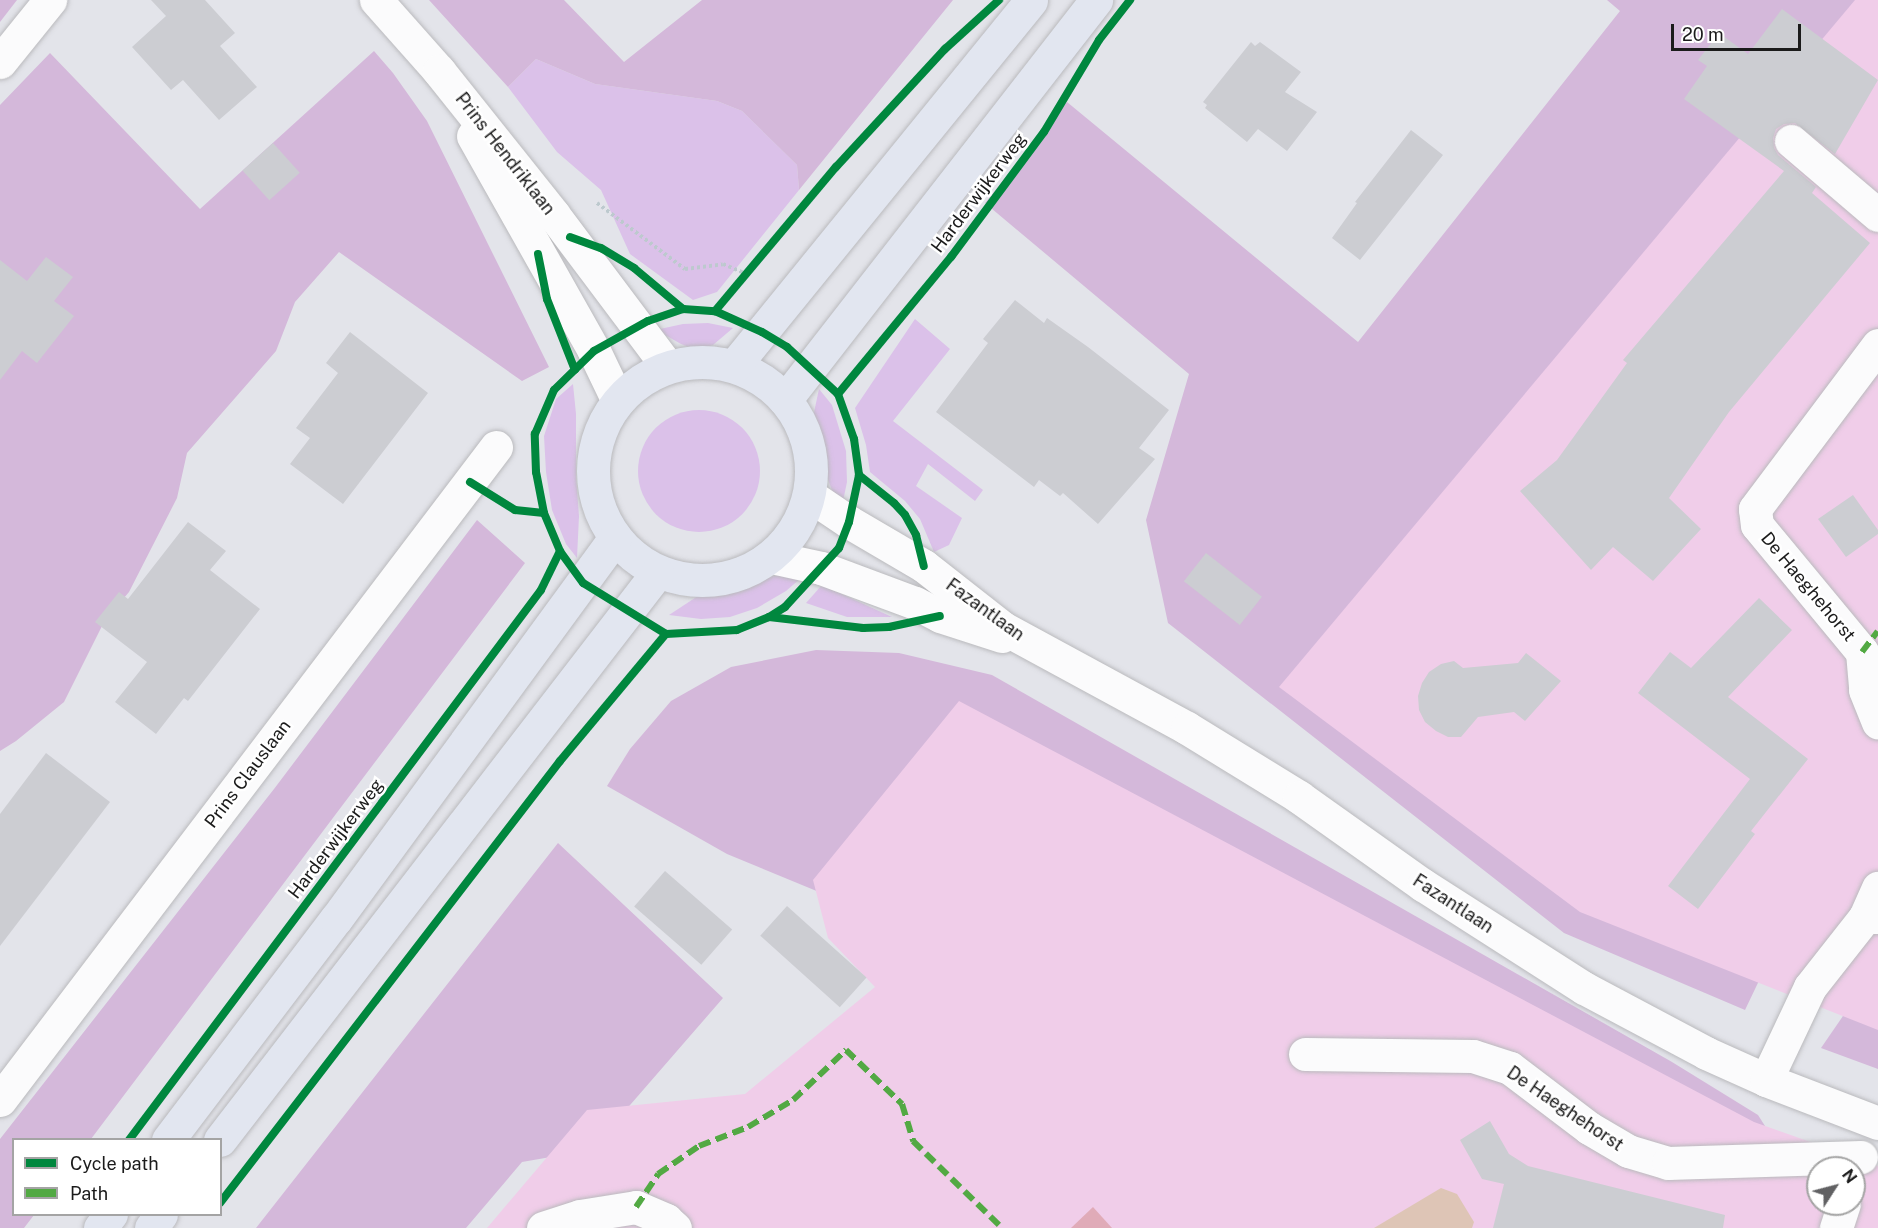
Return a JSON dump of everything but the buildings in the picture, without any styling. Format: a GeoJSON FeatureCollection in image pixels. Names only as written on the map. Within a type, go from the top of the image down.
{"type":"FeatureCollection","features":[{"type":"Feature","properties":{"kind":"main road"},"geometry":{"type":"LineString","coordinates":[[734,366],[1031,0]]}},
{"type":"Feature","properties":{"kind":"main road","name":"Harderwijkerweg"},"geometry":{"type":"LineString","coordinates":[[786,400],[1095,0]]}},
{"type":"Feature","properties":{"kind":"main road"},"geometry":{"type":"LineString","coordinates":[[690,362],[734,366],[762,380],[786,400],[804,429],[811,462],[810,495],[798,527],[771,558],[736,576],[696,582],[657,573],[634,558],[615,538],[597,506],[592,469],[599,432],[618,400],[632,386],[668,367],[690,362]]}},
{"type":"Feature","properties":{"kind":"main road"},"geometry":{"type":"LineString","coordinates":[[170,1138],[336,919],[615,538]]}},
{"type":"Feature","properties":{"kind":"main road"},"geometry":{"type":"LineString","coordinates":[[222,1138],[657,573]]}},
{"type":"Feature","properties":{"kind":"main road"},"geometry":{"type":"LineString","coordinates":[[100,1228],[110,1216]]}},
{"type":"Feature","properties":{"kind":"main road"},"geometry":{"type":"LineString","coordinates":[[151,1228],[160,1216]]}},
{"type":"Feature","properties":{"kind":"street"},"geometry":{"type":"LineString","coordinates":[[0,62],[50,0]]}},
{"type":"Feature","properties":{"kind":"street","name":"Prins Hendriklaan"},"geometry":{"type":"LineString","coordinates":[[376,0],[439,71],[553,214],[668,367]]}},
{"type":"Feature","properties":{"kind":"street","name":"Prins Hendriklaan"},"geometry":{"type":"LineString","coordinates":[[439,71],[496,181],[594,351],[618,400]]}},
{"type":"Feature","properties":{"kind":"street"},"geometry":{"type":"LineString","coordinates":[[1791,141],[1878,215]]}},
{"type":"Feature","properties":{"kind":"street","name":"De Haeghehorst"},"geometry":{"type":"LineString","coordinates":[[1878,345],[1755,509],[1757,525],[1862,652],[1865,690],[1878,722]]}},
{"type":"Feature","properties":{"kind":"street","name":"Prins Clauslaan"},"geometry":{"type":"LineString","coordinates":[[0,1100],[496,447]]}},
{"type":"Feature","properties":{"kind":"street","name":"Fazantlaan"},"geometry":{"type":"LineString","coordinates":[[810,495],[849,522],[924,566],[1003,628],[1187,728],[1299,797],[1423,885],[1584,988],[1643,1021],[1766,1080],[1876,1122]]}},
{"type":"Feature","properties":{"kind":"street","name":"Fazantlaan"},"geometry":{"type":"LineString","coordinates":[[771,558],[821,568],[915,603],[940,616],[1046,651]]}},
{"type":"Feature","properties":{"kind":"street"},"geometry":{"type":"LineString","coordinates":[[1766,1080],[1810,987],[1874,907]]}},
{"type":"Feature","properties":{"kind":"street","name":"De Haeghehorst"},"geometry":{"type":"LineString","coordinates":[[1305,1054],[1473,1056],[1510,1068],[1589,1128],[1629,1152],[1668,1163],[1806,1166]]}},
{"type":"Feature","properties":{"kind":"street","name":"De Haeghehorst"},"geometry":{"type":"LineString","coordinates":[[1862,1156],[1876,1122]]}},
{"type":"Feature","properties":{"kind":"street"},"geometry":{"type":"LineString","coordinates":[[543,1228],[580,1216],[636,1207],[666,1220],[675,1228]]}},
{"type":"Feature","properties":{"kind":"path"},"geometry":{"type":"LineString","coordinates":[[587,196],[686,269],[723,264],[746,274]]}},
{"type":"Feature","properties":{"kind":"path"},"geometry":{"type":"LineString","coordinates":[[740,281],[753,265]]}},
{"type":"Feature","properties":{"kind":"shaded area"},"geometry":{"type":"Polygon","coordinates":[[[0,0],[17,0],[0,22],[0,0]]]}},
{"type":"Feature","properties":{"kind":"shaded area"},"geometry":{"type":"Polygon","coordinates":[[[429,0],[564,0],[624,62],[702,0],[953,0],[799,190],[797,165],[742,111],[717,101],[595,84],[536,59],[508,87],[429,0]]]}},
{"type":"Feature","properties":{"kind":"shaded area"},"geometry":{"type":"Polygon","coordinates":[[[1607,0],[1878,0],[1789,918],[1745,1010],[1564,933],[1168,623],[1146,520],[1189,374],[985,203],[1067,102],[1358,342],[1620,11],[1607,0]]]}},
{"type":"Feature","properties":{"kind":"shaded area"},"geometry":{"type":"Polygon","coordinates":[[[1855,0],[1878,0],[1878,1030],[1580,912],[1279,687],[1855,0]]]}},
{"type":"Feature","properties":{"kind":"shaded area"},"geometry":{"type":"Polygon","coordinates":[[[374,51],[393,73],[427,121],[549,367],[522,381],[339,252],[295,302],[276,351],[187,453],[177,498],[129,592],[105,620],[64,702],[0,751],[0,105],[50,53],[200,209],[374,51]]]}},
{"type":"Feature","properties":{"kind":"shaded area"},"geometry":{"type":"Polygon","coordinates":[[[536,59],[595,84],[717,101],[742,111],[797,165],[799,190],[717,292],[693,300],[630,254],[601,190],[557,152],[508,87],[536,59]]]}},
{"type":"Feature","properties":{"kind":"shaded area"},"geometry":{"type":"Polygon","coordinates":[[[915,319],[950,349],[893,421],[983,490],[975,501],[928,464],[916,486],[962,518],[949,545],[934,552],[920,519],[905,501],[870,472],[866,445],[855,408],[915,319]]]}},
{"type":"Feature","properties":{"kind":"shaded area"},"geometry":{"type":"Polygon","coordinates":[[[708,323],[733,328],[713,345],[697,350],[665,335],[660,329],[683,324],[708,323]]]}},
{"type":"Feature","properties":{"kind":"shaded area"},"geometry":{"type":"Polygon","coordinates":[[[573,384],[579,516],[577,558],[566,544],[552,510],[546,472],[544,436],[556,399],[573,384]]]}},
{"type":"Feature","properties":{"kind":"shaded area"},"geometry":{"type":"Polygon","coordinates":[[[819,389],[832,405],[846,451],[847,482],[843,501],[833,493],[814,442],[813,417],[819,389]]]}},
{"type":"Feature","properties":{"kind":"shaded area"},"geometry":{"type":"Polygon","coordinates":[[[699,410],[722,415],[742,428],[755,448],[760,471],[755,494],[742,514],[722,527],[699,532],[676,527],[656,514],[643,494],[638,471],[643,448],[656,428],[676,415],[699,410]]]}},
{"type":"Feature","properties":{"kind":"shaded area"},"geometry":{"type":"Polygon","coordinates":[[[477,520],[525,563],[92,1138],[12,1138],[12,1216],[33,1216],[24,1228],[0,1228],[0,1139],[274,789],[477,520]]]}},
{"type":"Feature","properties":{"kind":"shaded area"},"geometry":{"type":"Polygon","coordinates":[[[785,575],[801,578],[786,591],[757,608],[730,617],[701,619],[669,615],[707,590],[764,577],[785,575]]]}},
{"type":"Feature","properties":{"kind":"shaded area"},"geometry":{"type":"Polygon","coordinates":[[[822,585],[892,617],[847,617],[806,603],[822,585]]]}},
{"type":"Feature","properties":{"kind":"shaded area"},"geometry":{"type":"Polygon","coordinates":[[[816,650],[899,653],[992,675],[1672,1062],[1758,1115],[1765,1126],[1751,1138],[819,892],[727,854],[607,786],[630,749],[671,701],[731,667],[816,650]]]}},
{"type":"Feature","properties":{"kind":"shaded area"},"geometry":{"type":"Polygon","coordinates":[[[959,701],[1754,1122],[1850,1156],[1806,1156],[1806,1216],[1866,1216],[1866,1162],[1878,1166],[1878,1228],[487,1228],[587,1110],[745,1094],[875,987],[828,938],[813,880],[959,701]]]}},
{"type":"Feature","properties":{"kind":"shaded area"},"geometry":{"type":"Polygon","coordinates":[[[558,843],[723,998],[591,1150],[522,1162],[466,1228],[256,1228],[558,843]]]}},
{"type":"Feature","properties":{"kind":"shaded area"},"geometry":{"type":"Polygon","coordinates":[[[1878,965],[1878,1069],[1821,1048],[1878,965]]]}},
{"type":"Feature","properties":{"kind":"shaded area"},"geometry":{"type":"Polygon","coordinates":[[[1441,1188],[1457,1194],[1474,1222],[1472,1228],[1374,1228],[1441,1188]]]}},
{"type":"Feature","properties":{"kind":"shaded area"},"geometry":{"type":"Polygon","coordinates":[[[1093,1207],[1112,1228],[1071,1228],[1093,1207]]]}},
{"type":"Feature","properties":{"kind":"marked path"},"geometry":{"type":"LineString","coordinates":[[1862,652],[1878,631]]}},
{"type":"Feature","properties":{"kind":"marked path"},"geometry":{"type":"LineString","coordinates":[[636,1207],[658,1174],[699,1146],[748,1127],[793,1100],[846,1050],[902,1104],[913,1141],[1002,1228]]}},
{"type":"Feature","properties":{"kind":"cycle path"},"geometry":{"type":"LineString","coordinates":[[715,311],[836,167],[945,49],[999,0]]}},
{"type":"Feature","properties":{"kind":"cycle path"},"geometry":{"type":"LineString","coordinates":[[838,394],[951,257],[1044,132],[1099,40],[1130,0]]}},
{"type":"Feature","properties":{"kind":"cycle path"},"geometry":{"type":"LineString","coordinates":[[570,237],[601,248],[634,268],[683,309]]}},
{"type":"Feature","properties":{"kind":"cycle path"},"geometry":{"type":"LineString","coordinates":[[538,254],[547,299],[575,370]]}},
{"type":"Feature","properties":{"kind":"cycle path"},"geometry":{"type":"LineString","coordinates":[[683,309],[715,311],[762,332],[787,347],[838,394],[854,439],[859,475],[849,522],[839,548],[785,607],[769,617],[737,630],[666,634],[583,583],[560,551],[544,513],[536,472],[535,434],[554,390],[594,351],[648,321],[683,309]]}},
{"type":"Feature","properties":{"kind":"cycle path"},"geometry":{"type":"LineString","coordinates":[[859,475],[894,503],[905,515],[916,535],[924,566]]}},
{"type":"Feature","properties":{"kind":"cycle path"},"geometry":{"type":"LineString","coordinates":[[470,482],[515,510],[544,513]]}},
{"type":"Feature","properties":{"kind":"cycle path"},"geometry":{"type":"LineString","coordinates":[[130,1138],[541,590],[560,551]]}},
{"type":"Feature","properties":{"kind":"cycle path"},"geometry":{"type":"LineString","coordinates":[[769,617],[863,628],[889,627],[940,616]]}},
{"type":"Feature","properties":{"kind":"cycle path"},"geometry":{"type":"LineString","coordinates":[[222,1200],[560,761],[666,634]]}}]}
